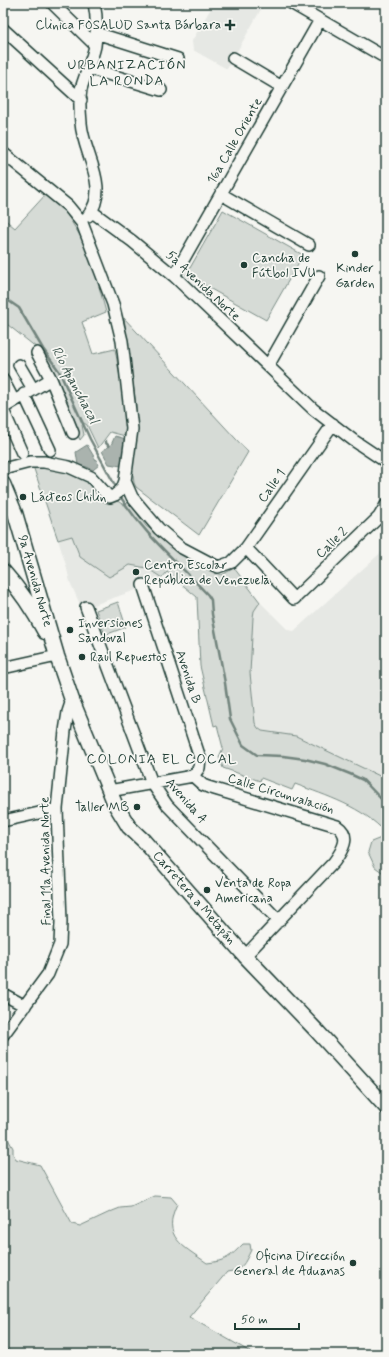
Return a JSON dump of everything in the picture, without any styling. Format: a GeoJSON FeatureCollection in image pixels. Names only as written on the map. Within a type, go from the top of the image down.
{"type":"FeatureCollection","features":[{"type":"Feature","properties":{"kind":"main road","name":"9a Avenida Norte"},"geometry":{"type":"LineString","coordinates":[[3,484],[15,513],[57,656]]}},
{"type":"Feature","properties":{"kind":"main road"},"geometry":{"type":"LineString","coordinates":[[7,575],[19,580],[26,578],[30,574],[32,568]]}},
{"type":"Feature","properties":{"kind":"main road"},"geometry":{"type":"LineString","coordinates":[[7,575],[33,612],[57,656]]}},
{"type":"Feature","properties":{"kind":"main road","name":"Carretera a Metapán"},"geometry":{"type":"LineString","coordinates":[[57,656],[72,700],[109,791],[129,827],[144,841],[246,956],[386,1107]]}},
{"type":"Feature","properties":{"kind":"street"},"geometry":{"type":"LineString","coordinates":[[52,3],[95,45]]}},
{"type":"Feature","properties":{"kind":"street"},"geometry":{"type":"LineString","coordinates":[[82,223],[92,211],[98,188],[81,128],[80,100],[81,91],[95,45],[96,33],[94,3]]}},
{"type":"Feature","properties":{"kind":"street"},"geometry":{"type":"LineString","coordinates":[[291,3],[386,58]]}},
{"type":"Feature","properties":{"kind":"street","name":"16a Calle Oriente"},"geometry":{"type":"LineString","coordinates":[[174,276],[320,20]]}},
{"type":"Feature","properties":{"kind":"street"},"geometry":{"type":"LineString","coordinates":[[3,29],[80,100]]}},
{"type":"Feature","properties":{"kind":"street"},"geometry":{"type":"LineString","coordinates":[[96,33],[178,59]]}},
{"type":"Feature","properties":{"kind":"street"},"geometry":{"type":"LineString","coordinates":[[233,58],[282,87]]}},
{"type":"Feature","properties":{"kind":"street"},"geometry":{"type":"LineString","coordinates":[[88,68],[161,90]]}},
{"type":"Feature","properties":{"kind":"street"},"geometry":{"type":"LineString","coordinates":[[3,153],[68,206],[82,223],[113,304],[122,341],[132,429],[125,481],[122,489],[116,495],[110,496],[91,477],[79,470],[69,467],[44,462],[30,462],[3,469]]}},
{"type":"Feature","properties":{"kind":"street"},"geometry":{"type":"LineString","coordinates":[[221,194],[309,245]]}},
{"type":"Feature","properties":{"kind":"street","name":"5a Avenida Norte"},"geometry":{"type":"LineString","coordinates":[[92,211],[132,241],[174,276],[313,409],[353,440],[386,462]]}},
{"type":"Feature","properties":{"kind":"street"},"geometry":{"type":"LineString","coordinates":[[268,366],[319,276]]}},
{"type":"Feature","properties":{"kind":"street"},"geometry":{"type":"LineString","coordinates":[[37,353],[51,379],[73,433]]}},
{"type":"Feature","properties":{"kind":"street"},"geometry":{"type":"LineString","coordinates":[[19,365],[50,450]]}},
{"type":"Feature","properties":{"kind":"street"},"geometry":{"type":"LineString","coordinates":[[22,453],[3,409],[29,391],[51,379]]}},
{"type":"Feature","properties":{"kind":"street"},"geometry":{"type":"LineString","coordinates":[[3,380],[14,401]]}},
{"type":"Feature","properties":{"kind":"street","name":"Calle 1"},"geometry":{"type":"LineString","coordinates":[[125,481],[132,497],[154,524],[180,547],[218,567],[232,562],[246,548],[333,424]]}},
{"type":"Feature","properties":{"kind":"street","name":"Calle 2"},"geometry":{"type":"LineString","coordinates":[[246,548],[294,599],[379,517],[386,505]]}},
{"type":"Feature","properties":{"kind":"street","name":"Avenida B"},"geometry":{"type":"LineString","coordinates":[[143,585],[200,758],[199,768],[193,776]]}},
{"type":"Feature","properties":{"kind":"street","name":"Avenida A"},"geometry":{"type":"LineString","coordinates":[[86,607],[152,783],[167,805],[279,921]]}},
{"type":"Feature","properties":{"kind":"street"},"geometry":{"type":"LineString","coordinates":[[3,668],[57,656]]}},
{"type":"Feature","properties":{"kind":"street","name":"Final 11a Avenida Norte"},"geometry":{"type":"LineString","coordinates":[[3,1035],[48,974],[60,944],[61,922],[57,809],[65,731],[68,712],[72,700]]}},
{"type":"Feature","properties":{"kind":"street"},"geometry":{"type":"LineString","coordinates":[[109,791],[193,776]]}},
{"type":"Feature","properties":{"kind":"street","name":"Calle Circunvalación"},"geometry":{"type":"LineString","coordinates":[[193,776],[203,785],[208,787],[337,826],[345,836],[345,843],[334,862],[246,956]]}},
{"type":"Feature","properties":{"kind":"street"},"geometry":{"type":"LineString","coordinates":[[3,821],[57,809]]}},
{"type":"Feature","properties":{"kind":"street"},"geometry":{"type":"LineString","coordinates":[[3,994],[25,1006]]}},
{"type":"Feature","properties":{"kind":"shaded area"},"geometry":{"type":"Polygon","coordinates":[[[214,3],[264,4],[227,69],[193,50],[192,41],[214,3]]]}},
{"type":"Feature","properties":{"kind":"shaded area"},"geometry":{"type":"Polygon","coordinates":[[[47,193],[63,208],[90,254],[106,312],[82,322],[93,354],[115,349],[129,428],[129,437],[110,432],[98,448],[87,425],[84,423],[82,425],[84,435],[80,440],[52,374],[37,348],[3,321],[3,218],[15,228],[47,193]]]}},
{"type":"Feature","properties":{"kind":"shaded area","name":"Cancha de Fútbol IVU"},"geometry":{"type":"Polygon","coordinates":[[[223,210],[303,255],[266,320],[186,275],[223,210]]]}},
{"type":"Feature","properties":{"kind":"shaded area"},"geometry":{"type":"Polygon","coordinates":[[[124,318],[248,452],[199,535],[136,487],[134,483],[131,458],[136,437],[136,405],[124,318]]]}},
{"type":"Feature","properties":{"kind":"shaded area"},"geometry":{"type":"Polygon","coordinates":[[[115,436],[126,439],[121,466],[109,464],[102,451],[111,445],[115,436]]]}},
{"type":"Feature","properties":{"kind":"shaded area"},"geometry":{"type":"Polygon","coordinates":[[[87,445],[99,465],[93,470],[78,465],[76,452],[87,445]]]}},
{"type":"Feature","properties":{"kind":"shaded area"},"geometry":{"type":"Polygon","coordinates":[[[33,466],[55,468],[85,479],[92,485],[104,501],[114,499],[124,505],[129,502],[146,526],[210,571],[222,575],[234,568],[260,602],[254,611],[253,617],[250,673],[255,723],[262,731],[296,736],[386,779],[386,833],[367,816],[332,798],[295,784],[292,790],[261,778],[260,781],[223,768],[219,757],[223,748],[217,725],[214,726],[200,666],[197,597],[167,572],[162,578],[147,568],[130,565],[109,577],[80,557],[72,536],[58,540],[33,466]]]}},
{"type":"Feature","properties":{"kind":"shaded area","name":"Centro Escolar República de Venezuela"},"geometry":{"type":"Polygon","coordinates":[[[72,536],[80,557],[147,568],[162,578],[151,588],[150,585],[82,609],[70,582],[58,540],[72,536]]]}},
{"type":"Feature","properties":{"kind":"shaded area"},"geometry":{"type":"Polygon","coordinates":[[[386,548],[386,779],[296,736],[269,733],[258,728],[255,723],[250,673],[253,617],[254,611],[260,602],[288,630],[294,631],[386,548]]]}},
{"type":"Feature","properties":{"kind":"shaded area"},"geometry":{"type":"Polygon","coordinates":[[[118,602],[126,627],[105,635],[96,610],[118,602]]]}},
{"type":"Feature","properties":{"kind":"shaded area"},"geometry":{"type":"Polygon","coordinates":[[[386,836],[386,875],[375,867],[368,852],[371,842],[386,836]]]}},
{"type":"Feature","properties":{"kind":"shaded area"},"geometry":{"type":"Polygon","coordinates":[[[3,1130],[13,1148],[13,1154],[16,1159],[40,1165],[72,1224],[80,1226],[120,1208],[131,1207],[155,1196],[171,1197],[177,1204],[173,1215],[173,1233],[183,1246],[207,1263],[223,1260],[243,1244],[250,1244],[251,1250],[242,1266],[237,1270],[227,1272],[189,1317],[254,1354],[3,1354],[3,1130]]]}},
{"type":"Feature","properties":{"kind":"waterway","name":"Río Apanchacal"},"geometry":{"type":"LineString","coordinates":[[3,297],[19,308],[43,349],[59,371],[90,439],[117,489]]}},
{"type":"Feature","properties":{"kind":"waterway"},"geometry":{"type":"LineString","coordinates":[[106,441],[109,446]]}},
{"type":"Feature","properties":{"kind":"waterway"},"geometry":{"type":"LineString","coordinates":[[120,496],[140,524],[208,595],[211,600],[212,614],[230,719],[243,745],[257,755],[305,759],[325,764],[350,774],[363,780],[386,804]]}},
{"type":"Feature","properties":{"kind":"waterway"},"geometry":{"type":"LineString","coordinates":[[3,1348],[14,1354]]}},
{"type":"Feature","properties":{"kind":"place","name":"Clinica FOSALUD Santa Bárbara"},"geometry":{"type":"Point","coordinates":[230,25]}},
{"type":"Feature","properties":{"kind":"place","name":"Kinder Garden"},"geometry":{"type":"Point","coordinates":[355,254]}},
{"type":"Feature","properties":{"kind":"place","name":"Cancha de Fútbol IVU"},"geometry":{"type":"Point","coordinates":[244,265]}},
{"type":"Feature","properties":{"kind":"place","name":"Lácteos Chilin"},"geometry":{"type":"Point","coordinates":[23,497]}},
{"type":"Feature","properties":{"kind":"place","name":"Centro Escolar República de Venezuela"},"geometry":{"type":"Point","coordinates":[136,572]}},
{"type":"Feature","properties":{"kind":"place","name":"Inversiones Sandoval"},"geometry":{"type":"Point","coordinates":[70,630]}},
{"type":"Feature","properties":{"kind":"place","name":"Raul Repuestos"},"geometry":{"type":"Point","coordinates":[82,657]}},
{"type":"Feature","properties":{"kind":"place","name":"Taller MB"},"geometry":{"type":"Point","coordinates":[137,807]}},
{"type":"Feature","properties":{"kind":"place","name":"Venta de Ropa Americana"},"geometry":{"type":"Point","coordinates":[207,890]}},
{"type":"Feature","properties":{"kind":"place","name":"Oficina Dirección General de Aduanas"},"geometry":{"type":"Point","coordinates":[353,1263]}},
{"type":"Feature","properties":{"kind":"district","name":"URBANIZACIÓN LA RONDA"},"geometry":{"type":"Point","coordinates":[127,74]}},
{"type":"Feature","properties":{"kind":"district","name":"COLONIA EL COCAL"},"geometry":{"type":"Point","coordinates":[162,759]}}]}
